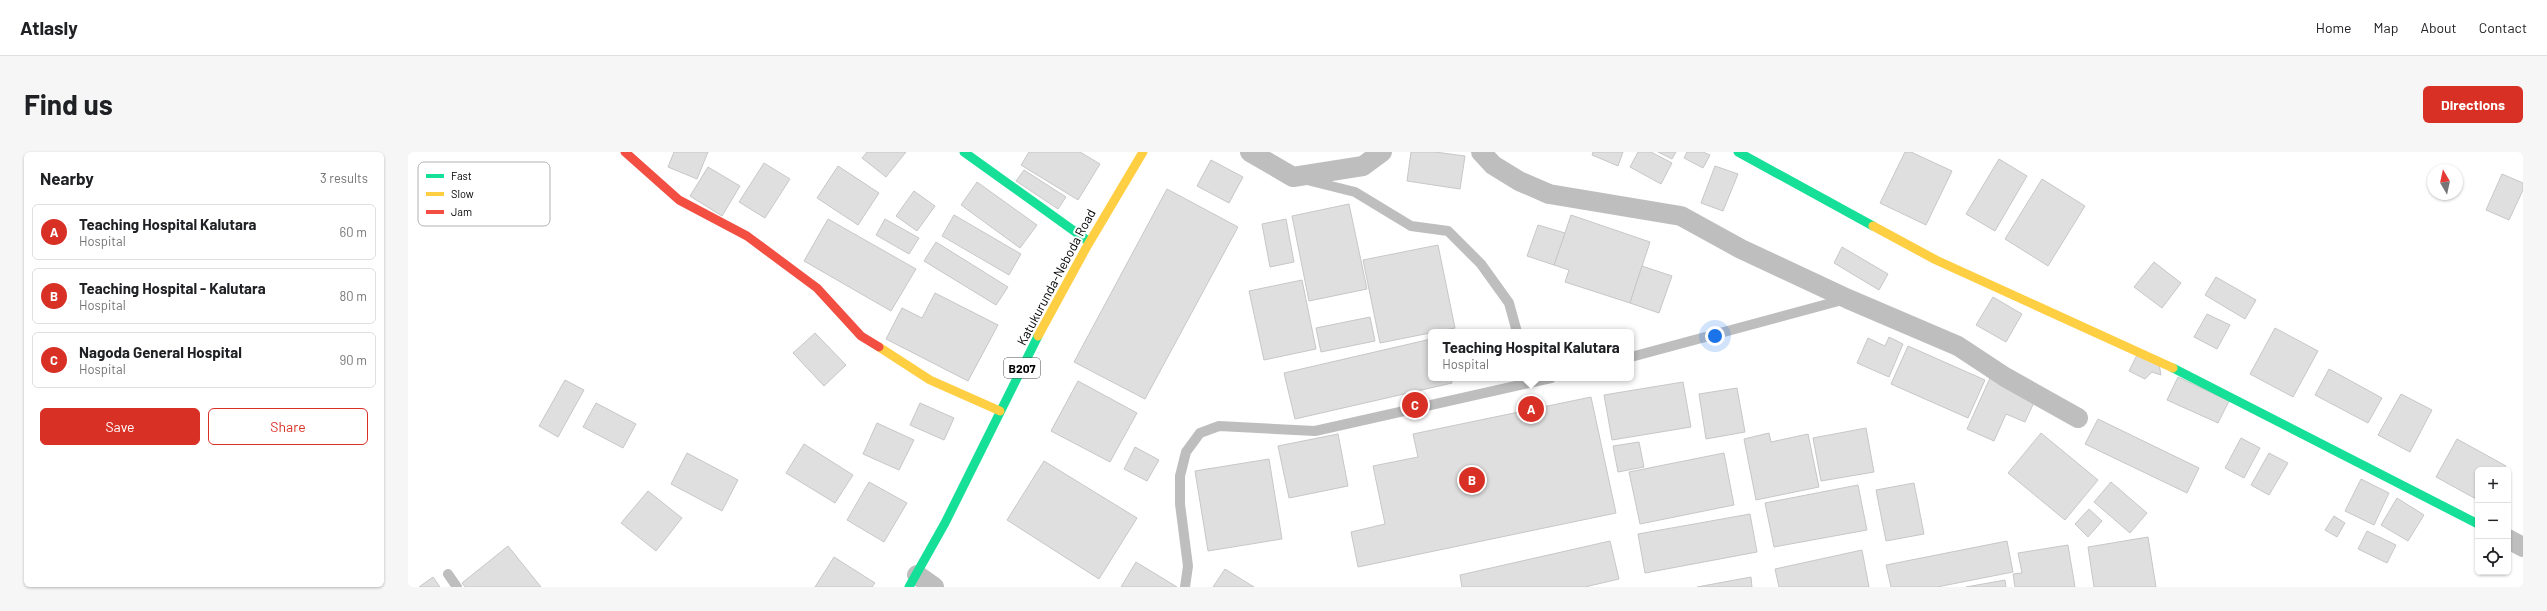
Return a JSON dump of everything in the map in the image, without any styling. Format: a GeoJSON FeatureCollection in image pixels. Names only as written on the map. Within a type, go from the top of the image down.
{"type":"FeatureCollection","features":[{"type":"Feature","properties":{"kind":"street"},"geometry":{"type":"LineString","coordinates":[[625,152],[679,200],[747,236],[817,288],[862,336],[930,380],[1000,411]]}},
{"type":"Feature","properties":{"kind":"street"},"geometry":{"type":"LineString","coordinates":[[964,152],[1088,241]]}},
{"type":"Feature","properties":{"kind":"street","name":"Katukurunda-Neboda Road"},"geometry":{"type":"LineString","coordinates":[[913,581],[941,535],[1000,411],[1088,241],[1143,152]]}},
{"type":"Feature","properties":{"kind":"street"},"geometry":{"type":"LineString","coordinates":[[1250,152],[1293,177],[1363,166],[1382,152]]}},
{"type":"Feature","properties":{"kind":"street"},"geometry":{"type":"LineString","coordinates":[[1481,152],[1493,165],[1519,181],[1549,194],[1681,216],[1741,249],[1848,299],[1958,346],[2005,377],[2078,418]]}},
{"type":"Feature","properties":{"kind":"street"},"geometry":{"type":"LineString","coordinates":[[1738,152],[1936,260],[2143,353],[2475,522]]}},
{"type":"Feature","properties":{"kind":"street"},"geometry":{"type":"LineString","coordinates":[[2511,540],[2523,546]]}},
{"type":"Feature","properties":{"kind":"street"},"geometry":{"type":"LineString","coordinates":[[913,581],[934,587]]}},
{"type":"Feature","properties":{"kind":"lane"},"geometry":{"type":"LineString","coordinates":[[1293,177],[1355,192],[1411,226],[1448,231],[1481,264],[1509,303],[1516,329]]}},
{"type":"Feature","properties":{"kind":"lane"},"geometry":{"type":"LineString","coordinates":[[1634,356],[1848,299]]}},
{"type":"Feature","properties":{"kind":"lane"},"geometry":{"type":"LineString","coordinates":[[1185,587],[1188,566],[1180,504],[1180,476],[1186,452],[1200,433],[1219,426],[1315,431],[1531,381]]}},
{"type":"Feature","properties":{"kind":"lane"},"geometry":{"type":"LineString","coordinates":[[448,574],[457,587]]}},
{"type":"Feature","properties":{"kind":"building"},"geometry":{"type":"Polygon","coordinates":[[[674,152],[708,152],[697,179],[668,167],[674,152]]]}},
{"type":"Feature","properties":{"kind":"building"},"geometry":{"type":"Polygon","coordinates":[[[867,152],[906,152],[886,177],[862,158],[867,152]]]}},
{"type":"Feature","properties":{"kind":"building"},"geometry":{"type":"Polygon","coordinates":[[[1029,152],[1080,152],[1100,164],[1078,200],[1021,165],[1029,152]]]}},
{"type":"Feature","properties":{"kind":"building"},"geometry":{"type":"Polygon","coordinates":[[[1411,152],[1435,152],[1465,156],[1460,189],[1407,181],[1411,152]]]}},
{"type":"Feature","properties":{"kind":"building"},"geometry":{"type":"Polygon","coordinates":[[[1593,152],[1623,152],[1618,166],[1592,155],[1593,152]]]}},
{"type":"Feature","properties":{"kind":"building"},"geometry":{"type":"Polygon","coordinates":[[[1638,152],[1651,152],[1672,163],[1661,184],[1630,167],[1638,152]]]}},
{"type":"Feature","properties":{"kind":"building"},"geometry":{"type":"Polygon","coordinates":[[[1658,152],[1676,152],[1672,159],[1658,152]]]}},
{"type":"Feature","properties":{"kind":"building"},"geometry":{"type":"Polygon","coordinates":[[[1687,152],[1703,152],[1710,155],[1703,168],[1684,158],[1687,152]]]}},
{"type":"Feature","properties":{"kind":"building"},"geometry":{"type":"Polygon","coordinates":[[[1905,152],[1911,152],[1952,171],[1926,225],[1880,203],[1905,152]]]}},
{"type":"Feature","properties":{"kind":"building"},"geometry":{"type":"Polygon","coordinates":[[[1999,159],[2027,176],[1995,231],[1966,214],[1999,159]]]}},
{"type":"Feature","properties":{"kind":"building"},"geometry":{"type":"Polygon","coordinates":[[[1211,160],[1243,177],[1229,203],[1197,186],[1211,160]]]}},
{"type":"Feature","properties":{"kind":"building"},"geometry":{"type":"Polygon","coordinates":[[[764,163],[790,179],[765,218],[739,202],[764,163]]]}},
{"type":"Feature","properties":{"kind":"building"},"geometry":{"type":"Polygon","coordinates":[[[838,166],[879,193],[858,225],[817,198],[838,166]]]}},
{"type":"Feature","properties":{"kind":"building"},"geometry":{"type":"Polygon","coordinates":[[[1715,166],[1738,174],[1723,211],[1701,203],[1715,166]]]}},
{"type":"Feature","properties":{"kind":"building"},"geometry":{"type":"Polygon","coordinates":[[[708,167],[740,186],[722,216],[690,196],[708,167]]]}},
{"type":"Feature","properties":{"kind":"building"},"geometry":{"type":"Polygon","coordinates":[[[1024,170],[1066,197],[1058,209],[1016,181],[1024,170]]]}},
{"type":"Feature","properties":{"kind":"building"},"geometry":{"type":"Polygon","coordinates":[[[2502,174],[2523,183],[2523,190],[2509,220],[2486,210],[2502,174]]]}},
{"type":"Feature","properties":{"kind":"building"},"geometry":{"type":"Polygon","coordinates":[[[2042,179],[2085,206],[2048,266],[2005,239],[2042,179]]]}},
{"type":"Feature","properties":{"kind":"building"},"geometry":{"type":"Polygon","coordinates":[[[977,182],[1037,225],[1020,248],[961,205],[977,182]]]}},
{"type":"Feature","properties":{"kind":"building"},"geometry":{"type":"Polygon","coordinates":[[[1167,189],[1238,227],[1145,399],[1074,362],[1167,189]]]}},
{"type":"Feature","properties":{"kind":"building"},"geometry":{"type":"Polygon","coordinates":[[[914,191],[935,206],[917,231],[896,216],[914,191]]]}},
{"type":"Feature","properties":{"kind":"building"},"geometry":{"type":"Polygon","coordinates":[[[1349,204],[1367,289],[1309,301],[1292,216],[1349,204]]]}},
{"type":"Feature","properties":{"kind":"building"},"geometry":{"type":"Polygon","coordinates":[[[954,215],[1021,254],[1009,275],[942,236],[954,215]]]}},
{"type":"Feature","properties":{"kind":"building"},"geometry":{"type":"Polygon","coordinates":[[[1571,215],[1650,242],[1630,303],[1565,282],[1569,270],[1554,265],[1571,215]]]}},
{"type":"Feature","properties":{"kind":"building"},"geometry":{"type":"Polygon","coordinates":[[[828,219],[916,269],[891,311],[804,261],[828,219]]]}},
{"type":"Feature","properties":{"kind":"building"},"geometry":{"type":"Polygon","coordinates":[[[885,219],[919,238],[909,254],[876,235],[885,219]]]}},
{"type":"Feature","properties":{"kind":"building"},"geometry":{"type":"Polygon","coordinates":[[[1286,219],[1294,262],[1270,267],[1262,224],[1286,219]]]}},
{"type":"Feature","properties":{"kind":"building"},"geometry":{"type":"Polygon","coordinates":[[[1538,225],[1565,233],[1554,265],[1527,256],[1538,225]]]}},
{"type":"Feature","properties":{"kind":"building"},"geometry":{"type":"Polygon","coordinates":[[[936,242],[1008,287],[996,305],[924,261],[936,242]]]}},
{"type":"Feature","properties":{"kind":"building"},"geometry":{"type":"Polygon","coordinates":[[[1438,245],[1455,328],[1428,329],[1428,333],[1380,343],[1363,260],[1438,245]]]}},
{"type":"Feature","properties":{"kind":"building"},"geometry":{"type":"Polygon","coordinates":[[[1842,247],[1888,274],[1879,290],[1834,263],[1842,247]]]}},
{"type":"Feature","properties":{"kind":"building"},"geometry":{"type":"Polygon","coordinates":[[[2154,262],[2181,283],[2162,308],[2134,287],[2154,262]]]}},
{"type":"Feature","properties":{"kind":"building"},"geometry":{"type":"Polygon","coordinates":[[[1642,266],[1672,276],[1659,313],[1630,303],[1642,266]]]}},
{"type":"Feature","properties":{"kind":"building"},"geometry":{"type":"Polygon","coordinates":[[[2216,277],[2256,300],[2245,319],[2205,295],[2216,277]]]}},
{"type":"Feature","properties":{"kind":"building"},"geometry":{"type":"Polygon","coordinates":[[[1302,280],[1316,349],[1264,360],[1249,291],[1302,280]]]}},
{"type":"Feature","properties":{"kind":"building"},"geometry":{"type":"Polygon","coordinates":[[[935,293],[998,325],[968,381],[886,339],[902,308],[922,318],[935,293]]]}},
{"type":"Feature","properties":{"kind":"building"},"geometry":{"type":"Polygon","coordinates":[[[1993,297],[2022,314],[2006,342],[1976,325],[1993,297]]]}},
{"type":"Feature","properties":{"kind":"building"},"geometry":{"type":"Polygon","coordinates":[[[2207,314],[2230,325],[2217,349],[2194,337],[2207,314]]]}},
{"type":"Feature","properties":{"kind":"building"},"geometry":{"type":"Polygon","coordinates":[[[1370,317],[1375,341],[1321,352],[1316,328],[1370,317]]]}},
{"type":"Feature","properties":{"kind":"building"},"geometry":{"type":"Polygon","coordinates":[[[2275,328],[2318,351],[2293,397],[2250,374],[2275,328]]]}},
{"type":"Feature","properties":{"kind":"building"},"geometry":{"type":"Polygon","coordinates":[[[815,333],[846,365],[824,386],[793,353],[815,333]]]}},
{"type":"Feature","properties":{"kind":"building"},"geometry":{"type":"Polygon","coordinates":[[[1889,337],[1903,344],[1889,377],[1857,363],[1868,338],[1885,346],[1889,337]]]}},
{"type":"Feature","properties":{"kind":"building"},"geometry":{"type":"Polygon","coordinates":[[[1428,340],[1428,381],[1452,381],[1452,383],[1295,419],[1284,373],[1428,340]]]}},
{"type":"Feature","properties":{"kind":"building"},"geometry":{"type":"Polygon","coordinates":[[[1908,346],[1985,380],[1968,418],[1891,384],[1908,346]]]}},
{"type":"Feature","properties":{"kind":"building"},"geometry":{"type":"Polygon","coordinates":[[[2138,353],[2159,364],[2161,375],[2152,372],[2145,379],[2129,371],[2138,353]]]}},
{"type":"Feature","properties":{"kind":"building"},"geometry":{"type":"Polygon","coordinates":[[[2329,369],[2382,398],[2368,423],[2315,395],[2329,369]]]}},
{"type":"Feature","properties":{"kind":"building"},"geometry":{"type":"Polygon","coordinates":[[[2178,377],[2229,401],[2218,423],[2167,400],[2178,377]]]}},
{"type":"Feature","properties":{"kind":"building"},"geometry":{"type":"Polygon","coordinates":[[[1990,378],[2036,398],[2025,422],[2006,414],[1994,441],[1967,429],[1990,378]]]}},
{"type":"Feature","properties":{"kind":"building"},"geometry":{"type":"Polygon","coordinates":[[[565,380],[584,390],[558,437],[539,426],[565,380]]]}},
{"type":"Feature","properties":{"kind":"building"},"geometry":{"type":"Polygon","coordinates":[[[1078,381],[1137,413],[1110,462],[1051,431],[1078,381]]]}},
{"type":"Feature","properties":{"kind":"building"},"geometry":{"type":"Polygon","coordinates":[[[1683,382],[1691,427],[1612,440],[1604,395],[1683,382]]]}},
{"type":"Feature","properties":{"kind":"building"},"geometry":{"type":"Polygon","coordinates":[[[1737,388],[1745,432],[1706,439],[1699,394],[1737,388]]]}},
{"type":"Feature","properties":{"kind":"building"},"geometry":{"type":"Polygon","coordinates":[[[2401,394],[2432,410],[2410,452],[2378,435],[2401,394]]]}},
{"type":"Feature","properties":{"kind":"building"},"geometry":{"type":"Polygon","coordinates":[[[1591,397],[1616,513],[1358,567],[1351,532],[1385,524],[1373,466],[1418,457],[1413,434],[1591,397]]]}},
{"type":"Feature","properties":{"kind":"building"},"geometry":{"type":"Polygon","coordinates":[[[596,403],[636,424],[623,448],[583,427],[596,403]]]}},
{"type":"Feature","properties":{"kind":"building"},"geometry":{"type":"Polygon","coordinates":[[[920,403],[954,418],[944,440],[910,425],[920,403]]]}},
{"type":"Feature","properties":{"kind":"building"},"geometry":{"type":"Polygon","coordinates":[[[2098,419],[2199,468],[2187,493],[2085,444],[2098,419]]]}},
{"type":"Feature","properties":{"kind":"building"},"geometry":{"type":"Polygon","coordinates":[[[877,423],[914,440],[899,470],[863,454],[877,423]]]}},
{"type":"Feature","properties":{"kind":"building"},"geometry":{"type":"Polygon","coordinates":[[[1866,428],[1874,472],[1821,481],[1813,438],[1866,428]]]}},
{"type":"Feature","properties":{"kind":"building"},"geometry":{"type":"Polygon","coordinates":[[[1769,433],[1771,442],[1808,434],[1819,487],[1756,500],[1744,439],[1769,433]]]}},
{"type":"Feature","properties":{"kind":"building"},"geometry":{"type":"Polygon","coordinates":[[[2041,433],[2098,480],[2065,520],[2008,473],[2041,433]]]}},
{"type":"Feature","properties":{"kind":"building"},"geometry":{"type":"Polygon","coordinates":[[[1338,434],[1348,486],[1289,498],[1278,446],[1338,434]]]}},
{"type":"Feature","properties":{"kind":"building"},"geometry":{"type":"Polygon","coordinates":[[[2241,438],[2260,448],[2244,478],[2225,468],[2241,438]]]}},
{"type":"Feature","properties":{"kind":"building"},"geometry":{"type":"Polygon","coordinates":[[[2457,439],[2506,466],[2475,467],[2475,498],[2436,477],[2457,439]]]}},
{"type":"Feature","properties":{"kind":"building"},"geometry":{"type":"Polygon","coordinates":[[[1639,442],[1644,467],[1618,472],[1613,446],[1639,442]]]}},
{"type":"Feature","properties":{"kind":"building"},"geometry":{"type":"Polygon","coordinates":[[[804,444],[853,475],[835,503],[786,473],[804,444]]]}},
{"type":"Feature","properties":{"kind":"building"},"geometry":{"type":"Polygon","coordinates":[[[1135,447],[1159,460],[1147,481],[1124,469],[1135,447]]]}},
{"type":"Feature","properties":{"kind":"building"},"geometry":{"type":"Polygon","coordinates":[[[687,453],[738,480],[722,511],[671,484],[687,453]]]}},
{"type":"Feature","properties":{"kind":"building"},"geometry":{"type":"Polygon","coordinates":[[[1724,453],[1734,505],[1640,524],[1629,472],[1724,453]]]}},
{"type":"Feature","properties":{"kind":"building"},"geometry":{"type":"Polygon","coordinates":[[[2269,453],[2288,463],[2269,495],[2251,485],[2269,453]]]}},
{"type":"Feature","properties":{"kind":"building"},"geometry":{"type":"Polygon","coordinates":[[[1269,459],[1282,539],[1208,551],[1195,471],[1269,459]]]}},
{"type":"Feature","properties":{"kind":"building"},"geometry":{"type":"Polygon","coordinates":[[[1044,461],[1137,518],[1099,579],[1007,520],[1044,461]]]}},
{"type":"Feature","properties":{"kind":"building"},"geometry":{"type":"Polygon","coordinates":[[[2361,479],[2389,493],[2374,525],[2345,511],[2361,479]]]}},
{"type":"Feature","properties":{"kind":"building"},"geometry":{"type":"Polygon","coordinates":[[[869,482],[907,503],[884,542],[847,520],[869,482]]]}},
{"type":"Feature","properties":{"kind":"building"},"geometry":{"type":"Polygon","coordinates":[[[2111,482],[2147,513],[2130,533],[2094,502],[2111,482]]]}},
{"type":"Feature","properties":{"kind":"building"},"geometry":{"type":"Polygon","coordinates":[[[1914,483],[1924,534],[1886,541],[1876,490],[1914,483]]]}},
{"type":"Feature","properties":{"kind":"building"},"geometry":{"type":"Polygon","coordinates":[[[1858,485],[1867,530],[1774,547],[1765,503],[1858,485]]]}},
{"type":"Feature","properties":{"kind":"building"},"geometry":{"type":"Polygon","coordinates":[[[648,491],[682,518],[656,551],[621,523],[648,491]]]}},
{"type":"Feature","properties":{"kind":"building"},"geometry":{"type":"Polygon","coordinates":[[[2397,498],[2424,515],[2408,541],[2381,525],[2397,498]]]}},
{"type":"Feature","properties":{"kind":"building"},"geometry":{"type":"Polygon","coordinates":[[[2089,509],[2102,521],[2088,537],[2075,524],[2089,509]]]}},
{"type":"Feature","properties":{"kind":"building"},"geometry":{"type":"Polygon","coordinates":[[[1750,514],[1757,552],[1645,573],[1638,534],[1750,514]]]}},
{"type":"Feature","properties":{"kind":"building"},"geometry":{"type":"Polygon","coordinates":[[[2334,516],[2345,523],[2337,537],[2325,530],[2334,516]]]}},
{"type":"Feature","properties":{"kind":"building"},"geometry":{"type":"Polygon","coordinates":[[[2367,531],[2396,545],[2387,563],[2358,549],[2367,531]]]}},
{"type":"Feature","properties":{"kind":"building"},"geometry":{"type":"Polygon","coordinates":[[[2148,537],[2156,587],[2094,587],[2088,547],[2148,537]]]}},
{"type":"Feature","properties":{"kind":"building"},"geometry":{"type":"Polygon","coordinates":[[[1610,541],[1619,579],[1585,587],[1462,587],[1460,575],[1610,541]]]}},
{"type":"Feature","properties":{"kind":"building"},"geometry":{"type":"Polygon","coordinates":[[[2007,541],[2013,572],[1937,587],[1891,587],[1886,565],[2007,541]]]}},
{"type":"Feature","properties":{"kind":"building"},"geometry":{"type":"Polygon","coordinates":[[[2068,545],[2075,587],[2015,587],[2013,574],[2022,573],[2018,553],[2068,545]]]}},
{"type":"Feature","properties":{"kind":"building"},"geometry":{"type":"Polygon","coordinates":[[[508,546],[541,587],[465,587],[462,583],[508,546]]]}},
{"type":"Feature","properties":{"kind":"building"},"geometry":{"type":"Polygon","coordinates":[[[1862,550],[1869,587],[1779,587],[1775,569],[1862,550]]]}},
{"type":"Feature","properties":{"kind":"building"},"geometry":{"type":"Polygon","coordinates":[[[834,557],[875,583],[872,587],[815,587],[834,557]]]}},
{"type":"Feature","properties":{"kind":"building"},"geometry":{"type":"Polygon","coordinates":[[[1136,562],[1177,587],[1121,587],[1136,562]]]}},
{"type":"Feature","properties":{"kind":"building"},"geometry":{"type":"Polygon","coordinates":[[[1225,569],[1254,587],[1213,587],[1225,569]]]}},
{"type":"Feature","properties":{"kind":"building"},"geometry":{"type":"Polygon","coordinates":[[[433,577],[440,587],[419,587],[433,577]]]}},
{"type":"Feature","properties":{"kind":"building"},"geometry":{"type":"Polygon","coordinates":[[[1751,577],[1752,587],[1697,587],[1751,577]]]}},
{"type":"Feature","properties":{"kind":"building"},"geometry":{"type":"Polygon","coordinates":[[[2005,580],[2006,587],[1966,587],[2005,580]]]}},
{"type":"Feature","properties":{"kind":"traffic: fast"},"geometry":{"type":"LineString","coordinates":[[964,152],[1088,241]]}},
{"type":"Feature","properties":{"kind":"traffic: fast"},"geometry":{"type":"LineString","coordinates":[[1738,152],[1873,226]]}},
{"type":"Feature","properties":{"kind":"traffic: fast"},"geometry":{"type":"LineString","coordinates":[[909,587],[945,523],[1038,336]]}},
{"type":"Feature","properties":{"kind":"traffic: fast"},"geometry":{"type":"LineString","coordinates":[[2173,368],[2475,522]]}},
{"type":"Feature","properties":{"kind":"traffic: slow"},"geometry":{"type":"LineString","coordinates":[[1038,336],[1086,248],[1143,152]]}},
{"type":"Feature","properties":{"kind":"traffic: slow"},"geometry":{"type":"LineString","coordinates":[[1873,226],[1936,260],[2173,368]]}},
{"type":"Feature","properties":{"kind":"traffic: slow"},"geometry":{"type":"LineString","coordinates":[[879,347],[930,380],[1000,411]]}},
{"type":"Feature","properties":{"kind":"traffic: jam"},"geometry":{"type":"LineString","coordinates":[[625,152],[679,200],[747,236],[817,288],[861,336],[879,347]]}},
{"type":"Feature","properties":{"kind":"place","name":"Nagoda General Hospital"},"geometry":{"type":"Point","coordinates":[1415,405]}},
{"type":"Feature","properties":{"kind":"place","name":"Teaching Hospital Kalutara"},"geometry":{"type":"Point","coordinates":[1531,409]}},
{"type":"Feature","properties":{"kind":"place","name":"Teaching Hospital - Kalutara"},"geometry":{"type":"Point","coordinates":[1472,480]}}]}
